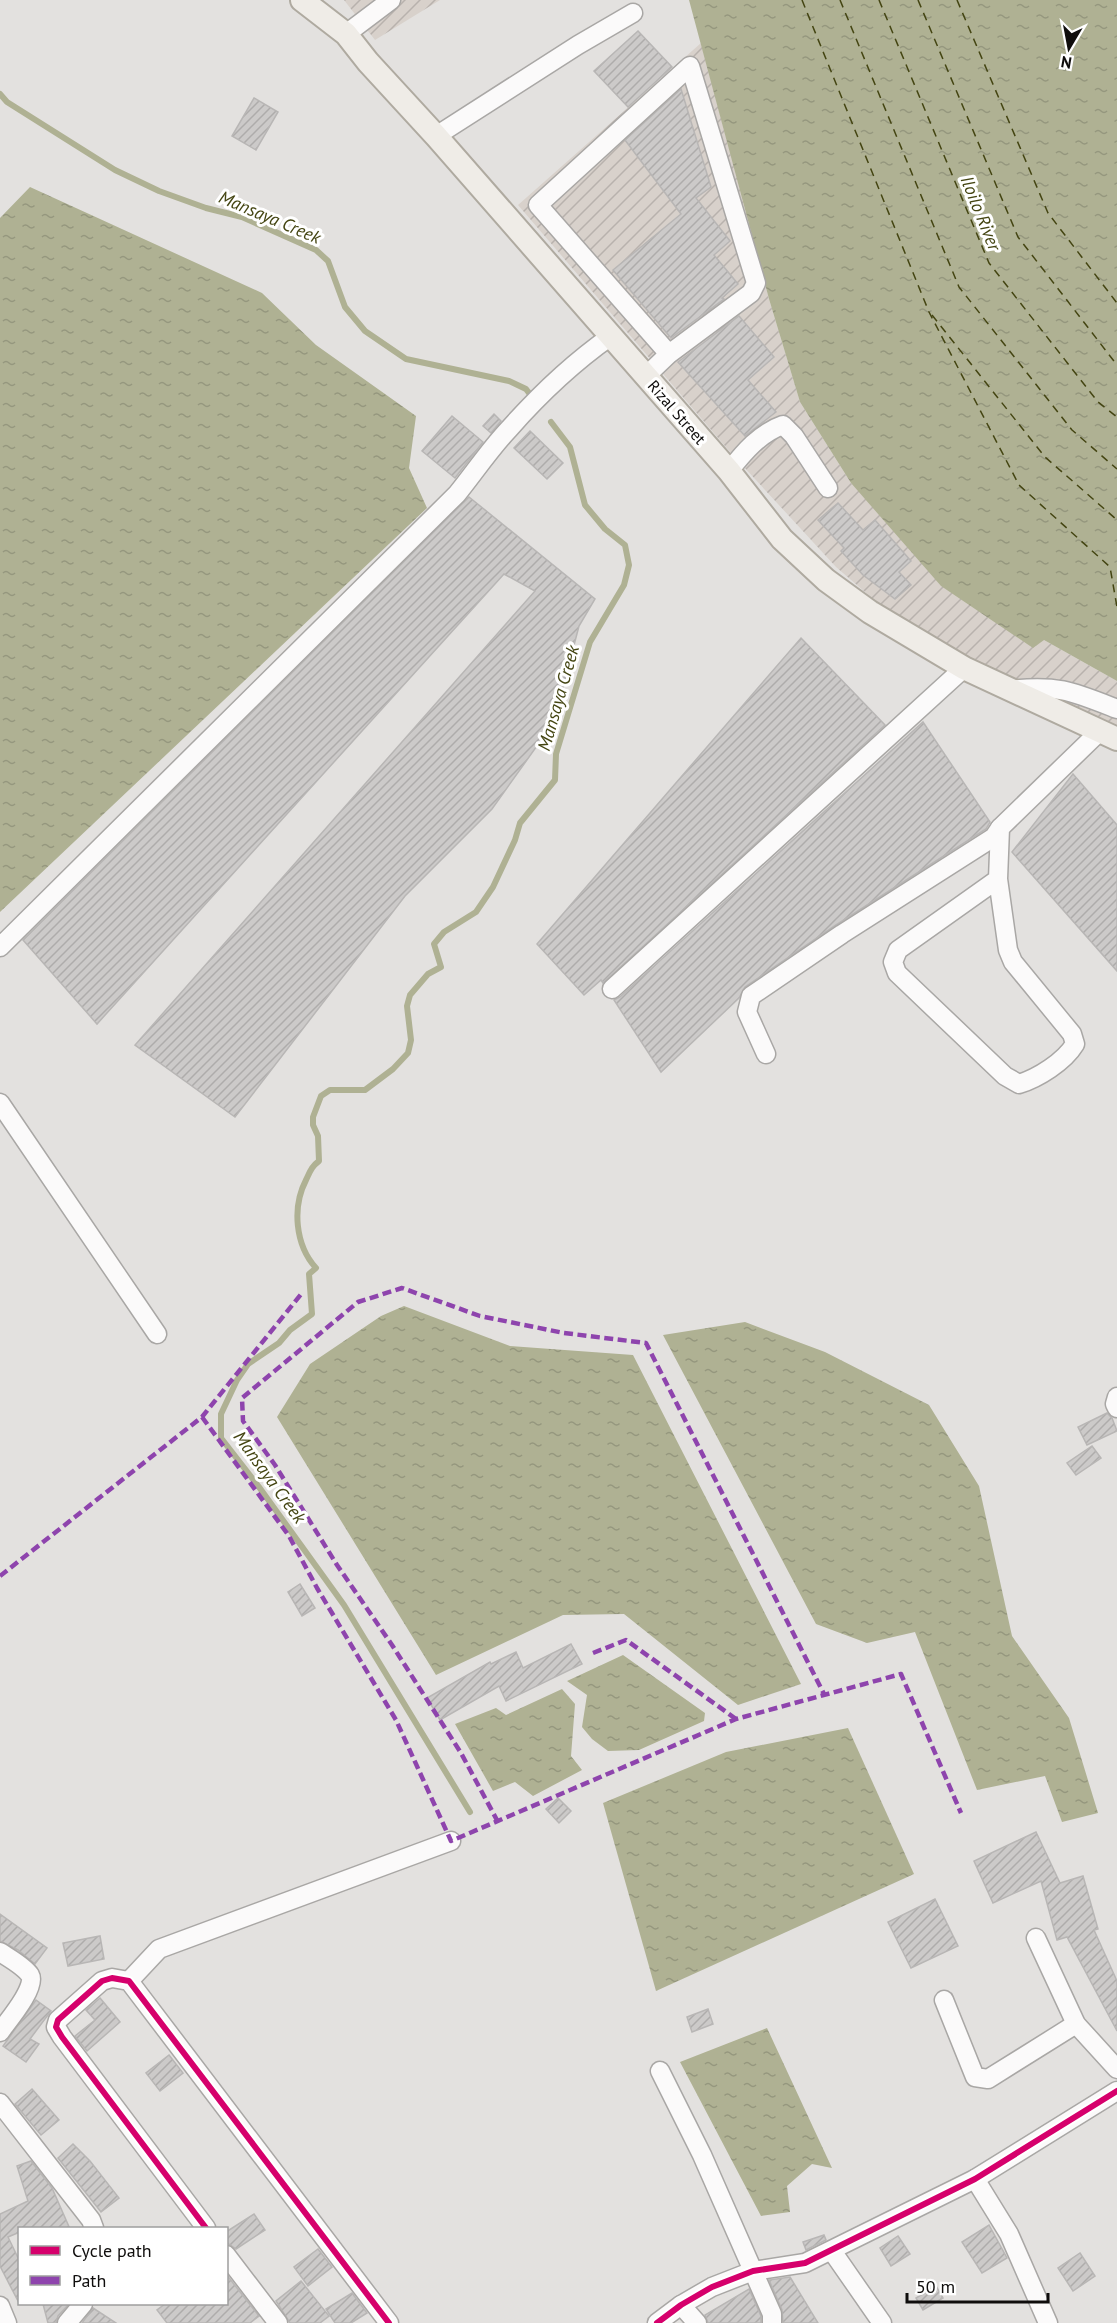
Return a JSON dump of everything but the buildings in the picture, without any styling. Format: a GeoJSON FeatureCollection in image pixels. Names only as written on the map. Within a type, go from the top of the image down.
{"type":"FeatureCollection","features":[{"type":"Feature","properties":{"kind":"main road","name":"Rizal Street"},"geometry":{"type":"LineString","coordinates":[[303,0],[346,34],[368,62],[436,136],[729,471],[782,539],[826,580],[870,612],[964,668],[1108,736]]}},
{"type":"Feature","properties":{"kind":"street"},"geometry":{"type":"LineString","coordinates":[[346,34],[391,0]]}},
{"type":"Feature","properties":{"kind":"street"},"geometry":{"type":"LineString","coordinates":[[436,136],[559,57],[633,13]]}},
{"type":"Feature","properties":{"kind":"street"},"geometry":{"type":"LineString","coordinates":[[646,376],[669,354],[742,301],[751,293],[756,283],[690,66],[538,205],[669,354]]}},
{"type":"Feature","properties":{"kind":"street"},"geometry":{"type":"LineString","coordinates":[[0,947],[457,494],[508,430],[533,404],[586,354],[611,336]]}},
{"type":"Feature","properties":{"kind":"street"},"geometry":{"type":"LineString","coordinates":[[729,471],[746,450],[771,429],[783,425],[794,436],[828,488]]}},
{"type":"Feature","properties":{"kind":"street"},"geometry":{"type":"LineString","coordinates":[[612,988],[964,668]]}},
{"type":"Feature","properties":{"kind":"street"},"geometry":{"type":"LineString","coordinates":[[1010,690],[1055,688],[1117,708]]}},
{"type":"Feature","properties":{"kind":"street"},"geometry":{"type":"LineString","coordinates":[[766,1054],[747,1012],[751,996],[842,933],[994,837],[1000,828],[1108,736]]}},
{"type":"Feature","properties":{"kind":"street"},"geometry":{"type":"LineString","coordinates":[[998,879],[898,950],[893,962],[897,973],[1005,1076],[1019,1084],[1031,1080],[1069,1054],[1074,1044],[1072,1034],[1013,962],[1008,950],[998,879],[1000,828]]}},
{"type":"Feature","properties":{"kind":"street"},"geometry":{"type":"LineString","coordinates":[[0,1103],[157,1334]]}},
{"type":"Feature","properties":{"kind":"street"},"geometry":{"type":"LineString","coordinates":[[129,1982],[159,1949],[450,1841]]}},
{"type":"Feature","properties":{"kind":"street"},"geometry":{"type":"LineString","coordinates":[[1036,1938],[1076,2024],[1117,2069]]}},
{"type":"Feature","properties":{"kind":"street"},"geometry":{"type":"LineString","coordinates":[[0,1952],[29,1974],[31,1984],[27,1994],[0,2032]]}},
{"type":"Feature","properties":{"kind":"street"},"geometry":{"type":"LineString","coordinates":[[205,2227],[62,2037],[57,2027],[58,2020],[102,1981],[112,1978],[129,1982],[389,2323]]}},
{"type":"Feature","properties":{"kind":"street"},"geometry":{"type":"LineString","coordinates":[[944,2000],[975,2077],[988,2079],[1076,2024]]}},
{"type":"Feature","properties":{"kind":"street"},"geometry":{"type":"LineString","coordinates":[[660,2071],[702,2155],[772,2314],[772,2323]]}},
{"type":"Feature","properties":{"kind":"street"},"geometry":{"type":"LineString","coordinates":[[657,2323],[681,2305],[712,2287],[753,2271],[805,2263],[975,2179],[1117,2091]]}},
{"type":"Feature","properties":{"kind":"street"},"geometry":{"type":"LineString","coordinates":[[0,2103],[92,2220],[94,2227]]}},
{"type":"Feature","properties":{"kind":"street"},"geometry":{"type":"LineString","coordinates":[[975,2179],[1009,2234],[1048,2323]]}},
{"type":"Feature","properties":{"kind":"street"},"geometry":{"type":"LineString","coordinates":[[832,2251],[882,2323]]}},
{"type":"Feature","properties":{"kind":"street"},"geometry":{"type":"LineString","coordinates":[[228,2258],[278,2323]]}},
{"type":"Feature","properties":{"kind":"street"},"geometry":{"type":"LineString","coordinates":[[67,2323],[82,2305]]}},
{"type":"Feature","properties":{"kind":"street"},"geometry":{"type":"LineString","coordinates":[[681,2305],[697,2323]]}},
{"type":"Feature","properties":{"kind":"street"},"geometry":{"type":"LineString","coordinates":[[0,2306],[8,2323]]}},
{"type":"Feature","properties":{"kind":"shaded area"},"geometry":{"type":"Polygon","coordinates":[[[344,0],[440,0],[375,40],[344,0]]]}},
{"type":"Feature","properties":{"kind":"shaded area"},"geometry":{"type":"Polygon","coordinates":[[[701,43],[769,299],[800,402],[851,483],[1044,640],[1117,681],[1117,730],[964,657],[879,604],[836,567],[731,453],[518,205],[701,43]]]}},
{"type":"Feature","properties":{"kind":"water","name":"Iloilo River"},"geometry":{"type":"Polygon","coordinates":[[[689,0],[1117,0],[1117,681],[1044,640],[1033,648],[941,586],[851,483],[800,402],[769,299],[689,0]]]}},
{"type":"Feature","properties":{"kind":"water"},"geometry":{"type":"Polygon","coordinates":[[[30,187],[262,293],[316,345],[416,416],[409,468],[427,508],[0,912],[0,218],[30,187]]]}},
{"type":"Feature","properties":{"kind":"water"},"geometry":{"type":"Polygon","coordinates":[[[404,1306],[510,1346],[633,1355],[801,1684],[738,1705],[624,1614],[563,1615],[436,1675],[277,1417],[310,1364],[381,1316],[404,1306]]]}},
{"type":"Feature","properties":{"kind":"water"},"geometry":{"type":"Polygon","coordinates":[[[745,1322],[825,1352],[929,1405],[979,1486],[1012,1636],[1069,1718],[1098,1813],[1062,1822],[1045,1776],[977,1790],[915,1632],[867,1643],[816,1624],[663,1335],[745,1322]]]}},
{"type":"Feature","properties":{"kind":"water"},"geometry":{"type":"Polygon","coordinates":[[[623,1655],[705,1713],[704,1721],[639,1750],[608,1751],[592,1739],[582,1727],[587,1695],[567,1681],[623,1655]]]}},
{"type":"Feature","properties":{"kind":"water"},"geometry":{"type":"Polygon","coordinates":[[[562,1689],[575,1704],[571,1756],[582,1770],[533,1796],[515,1782],[493,1791],[455,1724],[496,1708],[506,1715],[562,1689]]]}},
{"type":"Feature","properties":{"kind":"water"},"geometry":{"type":"Polygon","coordinates":[[[848,1728],[914,1874],[656,1991],[603,1803],[726,1752],[848,1728]]]}},
{"type":"Feature","properties":{"kind":"water"},"geometry":{"type":"Polygon","coordinates":[[[767,2028],[832,2168],[812,2164],[787,2186],[790,2212],[761,2216],[680,2062],[767,2028]]]}},
{"type":"Feature","properties":{"kind":"waterway","name":"Mansaya Creek"},"geometry":{"type":"LineString","coordinates":[[0,94],[7,102],[115,170],[159,191],[206,208],[242,217],[316,250],[328,261],[345,307],[365,331],[406,359],[509,381],[526,389],[532,397]]}},
{"type":"Feature","properties":{"kind":"waterway","name":"Mansaya Creek"},"geometry":{"type":"LineString","coordinates":[[470,1812],[344,1605],[221,1438],[221,1414],[237,1380],[248,1364],[279,1343],[290,1330],[312,1314],[309,1274],[316,1268],[309,1259],[300,1237],[297,1214],[302,1191],[311,1170],[319,1161],[318,1136],[313,1125],[313,1117],[321,1096],[330,1090],[365,1090],[393,1069],[408,1053],[411,1040],[407,1006],[410,995],[428,974],[441,967],[434,944],[444,932],[476,912],[493,887],[515,840],[520,823],[555,780],[556,754],[590,642],[624,585],[629,565],[625,545],[605,529],[585,505],[570,447],[551,422]]}},
{"type":"Feature","properties":{"kind":"ferry route"},"geometry":{"type":"LineString","coordinates":[[802,0],[929,312],[1019,485],[1110,567],[1117,607]]}},
{"type":"Feature","properties":{"kind":"ferry route"},"geometry":{"type":"LineString","coordinates":[[840,0],[959,287],[1072,430],[1117,469]]}},
{"type":"Feature","properties":{"kind":"ferry route"},"geometry":{"type":"LineString","coordinates":[[879,0],[989,263],[1098,402],[1117,417]]}},
{"type":"Feature","properties":{"kind":"ferry route"},"geometry":{"type":"LineString","coordinates":[[918,0],[1018,237],[1117,365]]}},
{"type":"Feature","properties":{"kind":"ferry route"},"geometry":{"type":"LineString","coordinates":[[957,0],[1048,213],[1117,303]]}},
{"type":"Feature","properties":{"kind":"ferry route"},"geometry":{"type":"LineString","coordinates":[[932,315],[1045,457],[1117,520]]}},
{"type":"Feature","properties":{"kind":"marked path"},"geometry":{"type":"LineString","coordinates":[[498,1822],[461,1753],[392,1645],[337,1565],[275,1465],[243,1421],[242,1398],[358,1302],[402,1288],[480,1316],[564,1333],[646,1343],[824,1694]]}},
{"type":"Feature","properties":{"kind":"marked path"},"geometry":{"type":"LineString","coordinates":[[0,1576],[202,1417],[302,1293]]}},
{"type":"Feature","properties":{"kind":"marked path"},"geometry":{"type":"LineString","coordinates":[[202,1417],[289,1536],[317,1588],[396,1720],[451,1841],[736,1719],[901,1674],[961,1813]]}},
{"type":"Feature","properties":{"kind":"marked path"},"geometry":{"type":"LineString","coordinates":[[593,1653],[626,1640],[736,1719]]}},
{"type":"Feature","properties":{"kind":"cycle path"},"geometry":{"type":"LineString","coordinates":[[205,2227],[56,2027],[58,2020],[102,1981],[112,1978],[129,1981],[389,2323]]}},
{"type":"Feature","properties":{"kind":"cycle path"},"geometry":{"type":"LineString","coordinates":[[657,2323],[681,2305],[712,2287],[753,2271],[805,2263],[975,2179],[1117,2091]]}}]}
